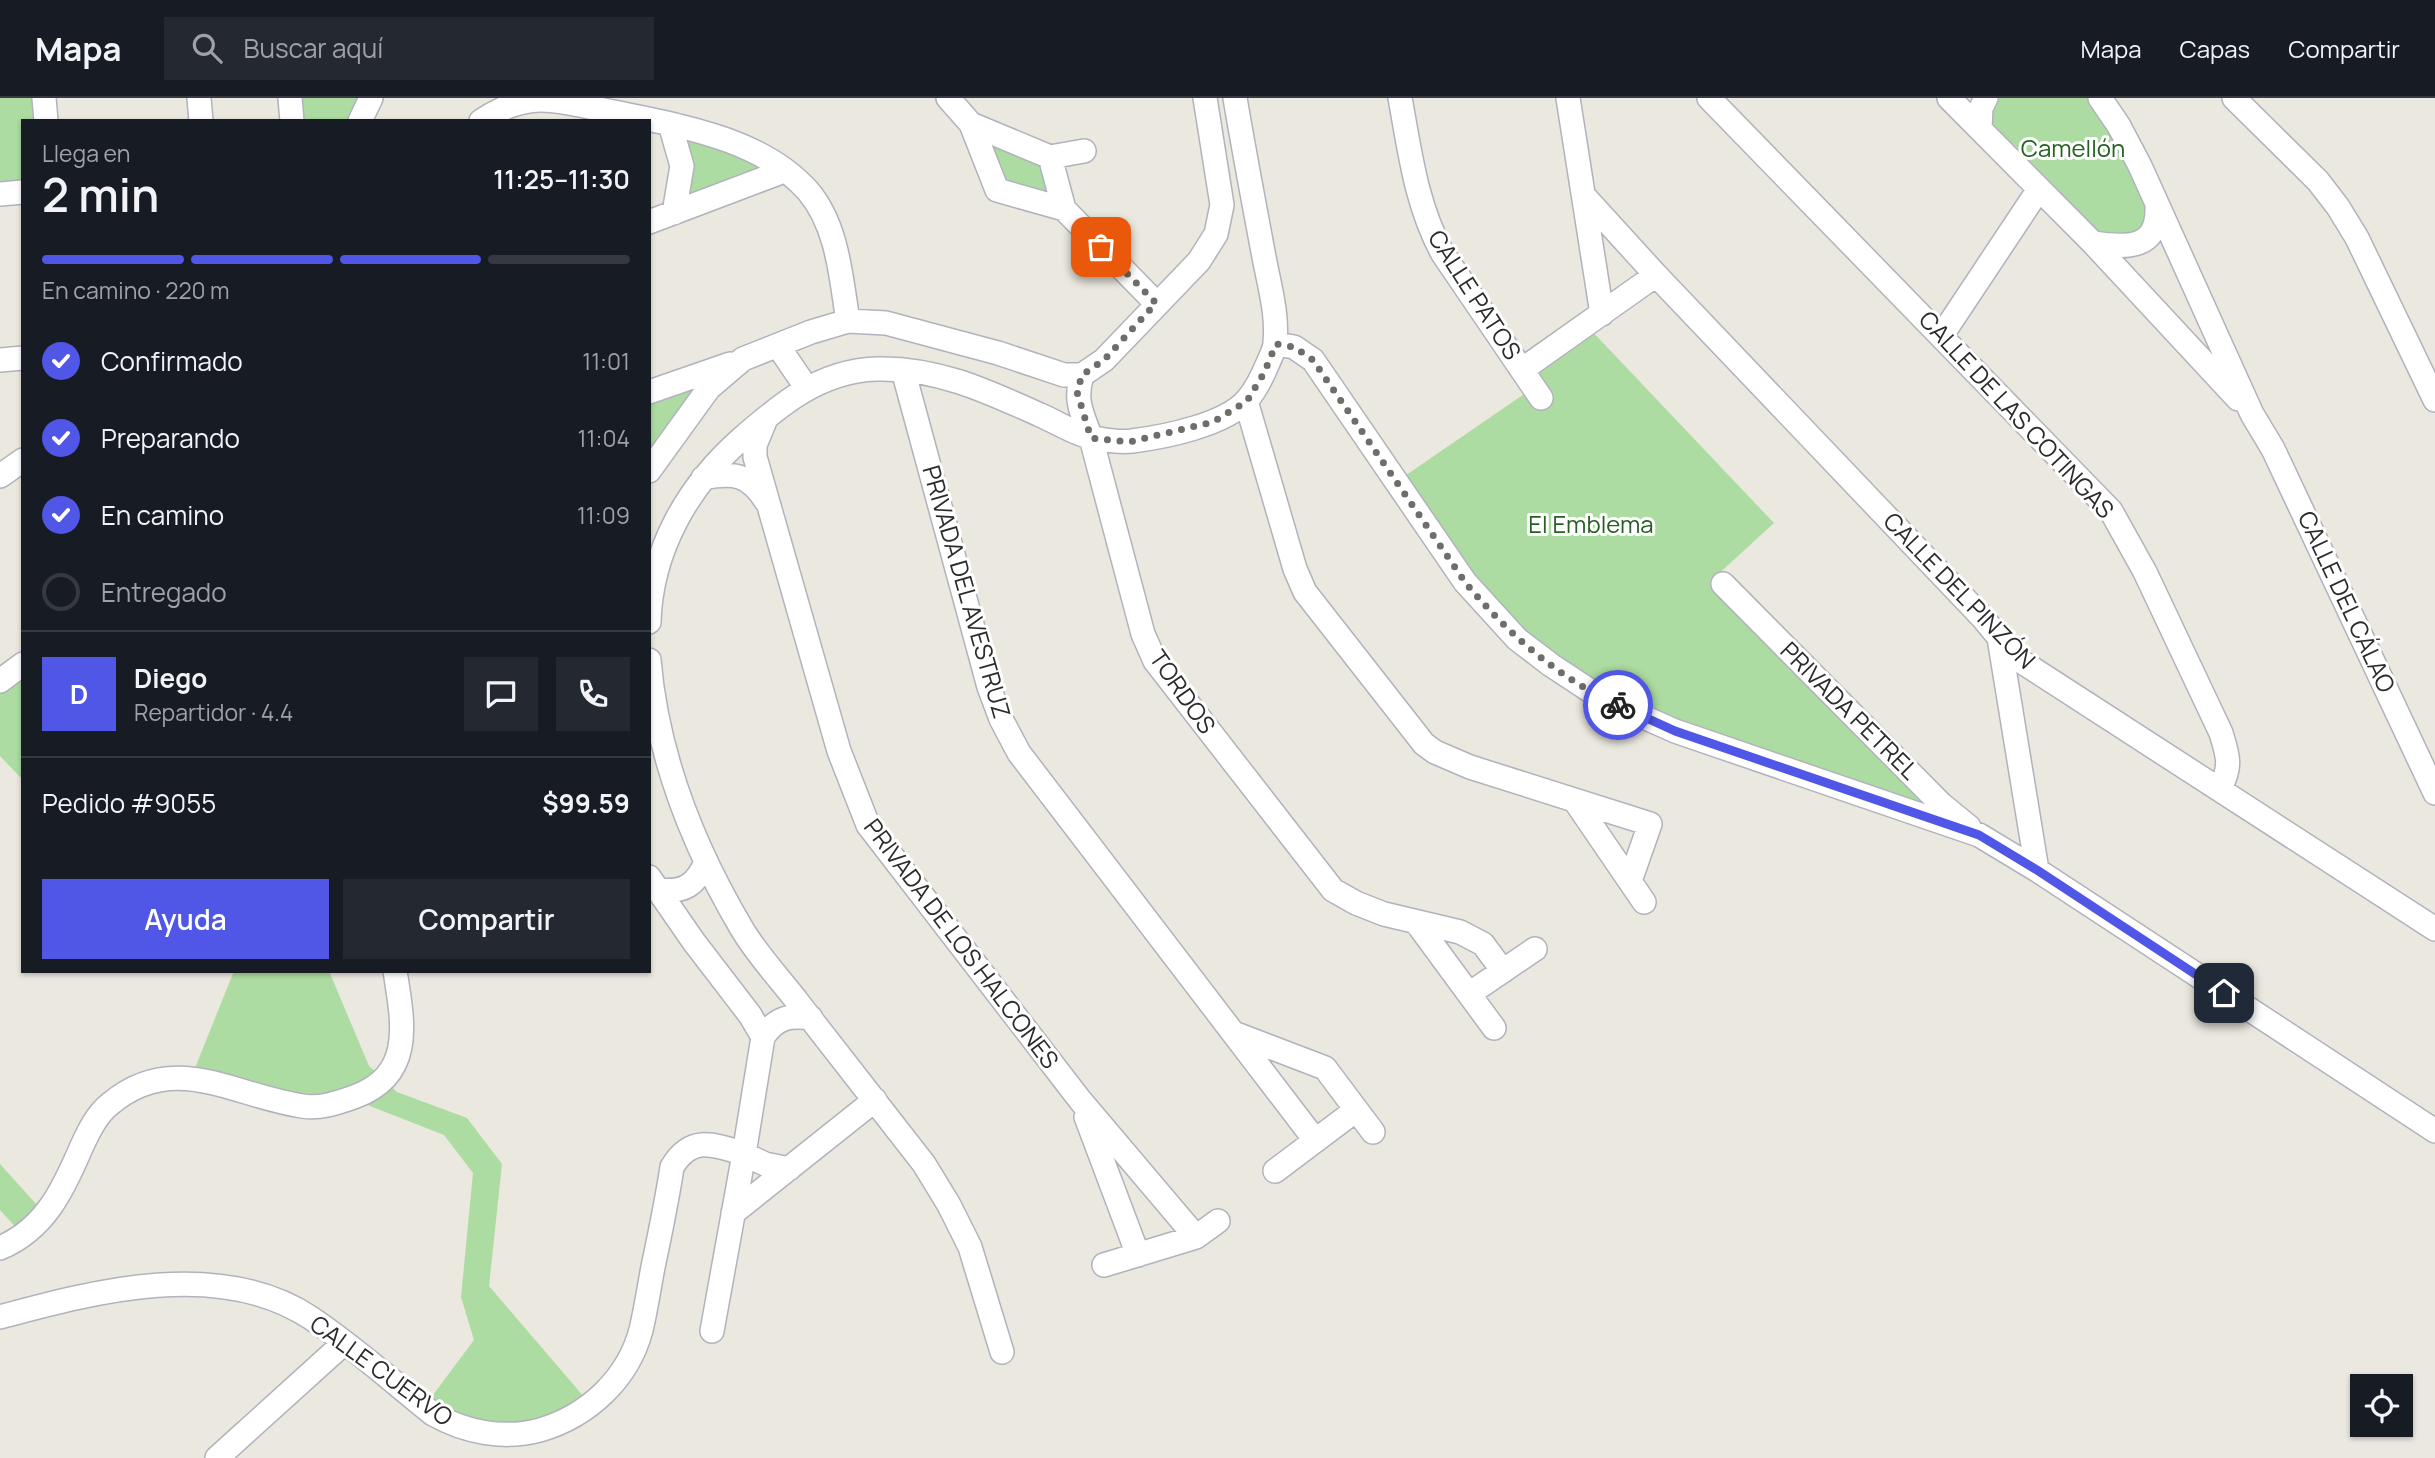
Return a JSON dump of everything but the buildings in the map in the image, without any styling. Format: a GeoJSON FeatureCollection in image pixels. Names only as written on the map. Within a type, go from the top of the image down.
{"type":"FeatureCollection","features":[{"type":"Feature","properties":{"kind":"street"},"geometry":{"type":"LineString","coordinates":[[44,98],[46,119]]}},
{"type":"Feature","properties":{"kind":"street"},"geometry":{"type":"LineString","coordinates":[[199,98],[201,119]]}},
{"type":"Feature","properties":{"kind":"street"},"geometry":{"type":"LineString","coordinates":[[290,98],[292,119]]}},
{"type":"Feature","properties":{"kind":"street"},"geometry":{"type":"LineString","coordinates":[[361,119],[371,98]]}},
{"type":"Feature","properties":{"kind":"street"},"geometry":{"type":"LineString","coordinates":[[948,98],[971,124],[998,190],[1064,209]]}},
{"type":"Feature","properties":{"kind":"street"},"geometry":{"type":"LineString","coordinates":[[651,391],[848,321],[886,323],[998,353],[1064,375],[1082,375],[1104,360],[1199,261],[1216,234],[1222,205],[1205,98]]}},
{"type":"Feature","properties":{"kind":"street"},"geometry":{"type":"LineString","coordinates":[[651,605],[663,550],[677,518],[704,478],[730,449],[771,412],[806,387],[843,374],[861,370],[903,370],[940,375],[972,384],[1091,438],[1129,442],[1213,422],[1247,401],[1264,373],[1276,344],[1273,305],[1235,98]]}},
{"type":"Feature","properties":{"kind":"street","name":"CALLE PATOS"},"geometry":{"type":"LineString","coordinates":[[1400,98],[1421,206],[1430,230],[1443,254],[1541,398]]}},
{"type":"Feature","properties":{"kind":"street"},"geometry":{"type":"LineString","coordinates":[[1568,98],[1602,314]]}},
{"type":"Feature","properties":{"kind":"street","name":"CALLE DE LAS COTINGAS"},"geometry":{"type":"LineString","coordinates":[[1709,98],[2093,491],[2126,535],[2221,733],[2228,755],[2229,772],[2220,788]]}},
{"type":"Feature","properties":{"kind":"street","name":"CALLE DEL CÁLAO"},"geometry":{"type":"LineString","coordinates":[[1949,98],[2093,243],[2252,414]]}},
{"type":"Feature","properties":{"kind":"street"},"geometry":{"type":"LineString","coordinates":[[1980,129],[1981,108],[1986,98]]}},
{"type":"Feature","properties":{"kind":"street","name":"CALLE DEL CÁLAO"},"geometry":{"type":"LineString","coordinates":[[2100,98],[2119,126],[2252,414],[2284,472],[2435,793]]}},
{"type":"Feature","properties":{"kind":"street"},"geometry":{"type":"LineString","coordinates":[[2234,98],[2318,181],[2338,207],[2357,238],[2435,400]]}},
{"type":"Feature","properties":{"kind":"street"},"geometry":{"type":"LineString","coordinates":[[484,119],[518,103],[542,100],[643,119]]}},
{"type":"Feature","properties":{"kind":"street"},"geometry":{"type":"LineString","coordinates":[[651,120],[713,135],[742,147],[784,171],[806,189],[818,204],[829,226],[848,321]]}},
{"type":"Feature","properties":{"kind":"street"},"geometry":{"type":"LineString","coordinates":[[670,124],[682,166],[674,213]]}},
{"type":"Feature","properties":{"kind":"street"},"geometry":{"type":"LineString","coordinates":[[971,124],[1050,157],[1084,151]]}},
{"type":"Feature","properties":{"kind":"street"},"geometry":{"type":"LineString","coordinates":[[1050,157],[1064,209],[1156,303]]}},
{"type":"Feature","properties":{"kind":"street"},"geometry":{"type":"LineString","coordinates":[[651,221],[784,171]]}},
{"type":"Feature","properties":{"kind":"street"},"geometry":{"type":"LineString","coordinates":[[1942,335],[2039,189]]}},
{"type":"Feature","properties":{"kind":"street"},"geometry":{"type":"LineString","coordinates":[[0,194],[21,192]]}},
{"type":"Feature","properties":{"kind":"street","name":"CALLE DEL PINZÓN"},"geometry":{"type":"LineString","coordinates":[[1584,197],[2016,658],[2435,929]]}},
{"type":"Feature","properties":{"kind":"street"},"geometry":{"type":"LineString","coordinates":[[2093,243],[2123,248],[2151,235],[2157,221],[2157,205]]}},
{"type":"Feature","properties":{"kind":"street","name":"CALLE PATOS"},"geometry":{"type":"LineString","coordinates":[[1523,369],[1656,275]]}},
{"type":"Feature","properties":{"kind":"street"},"geometry":{"type":"LineString","coordinates":[[1276,344],[1294,347],[1313,360],[1465,582],[1517,639],[1551,665],[1601,698],[1675,731],[1979,835],[2037,870],[2435,1131]]}},
{"type":"Feature","properties":{"kind":"street"},"geometry":{"type":"LineString","coordinates":[[778,346],[806,387]]}},
{"type":"Feature","properties":{"kind":"street"},"geometry":{"type":"LineString","coordinates":[[0,360],[21,358]]}},
{"type":"Feature","properties":{"kind":"street"},"geometry":{"type":"LineString","coordinates":[[651,468],[709,388],[743,359]]}},
{"type":"Feature","properties":{"kind":"street","name":"PRIVADA DEL AVESTRUZ"},"geometry":{"type":"LineString","coordinates":[[903,370],[989,687],[1001,719],[1019,753],[1315,1140]]}},
{"type":"Feature","properties":{"kind":"street","name":"TORDOS"},"geometry":{"type":"LineString","coordinates":[[1082,375],[1077,392],[1143,634],[1155,661],[1334,890],[1356,903],[1416,922],[1460,932],[1483,944],[1503,971]]}},
{"type":"Feature","properties":{"kind":"street"},"geometry":{"type":"LineString","coordinates":[[1247,401],[1295,569],[1305,592],[1424,744],[1461,764],[1650,824],[1630,881]]}},
{"type":"Feature","properties":{"kind":"street","name":"PRIVADA DE LOS HALCONES"},"geometry":{"type":"LineString","coordinates":[[771,412],[755,445],[766,501],[839,751],[868,825],[1080,1101],[1196,1237]]}},
{"type":"Feature","properties":{"kind":"street"},"geometry":{"type":"LineString","coordinates":[[0,462],[21,460]]}},
{"type":"Feature","properties":{"kind":"street"},"geometry":{"type":"LineString","coordinates":[[0,476],[21,461]]}},
{"type":"Feature","properties":{"kind":"street"},"geometry":{"type":"LineString","coordinates":[[704,478],[732,474],[753,484],[766,501]]}},
{"type":"Feature","properties":{"kind":"street","name":"PRIVADA PETREL"},"geometry":{"type":"LineString","coordinates":[[1723,584],[1941,804],[1979,835]]}},
{"type":"Feature","properties":{"kind":"street"},"geometry":{"type":"LineString","coordinates":[[1999,638],[2037,870]]}},
{"type":"Feature","properties":{"kind":"street"},"geometry":{"type":"LineString","coordinates":[[0,681],[21,665]]}},
{"type":"Feature","properties":{"kind":"street"},"geometry":{"type":"LineString","coordinates":[[651,679],[664,743],[680,799],[706,862],[744,932],[924,1164],[949,1205],[970,1247],[1002,1352]]}},
{"type":"Feature","properties":{"kind":"street"},"geometry":{"type":"LineString","coordinates":[[1575,801],[1644,902]]}},
{"type":"Feature","properties":{"kind":"street"},"geometry":{"type":"LineString","coordinates":[[654,883],[671,891],[689,887],[696,882],[706,862]]}},
{"type":"Feature","properties":{"kind":"street"},"geometry":{"type":"LineString","coordinates":[[654,883],[763,1037]]}},
{"type":"Feature","properties":{"kind":"street"},"geometry":{"type":"LineString","coordinates":[[1416,922],[1494,1028]]}},
{"type":"Feature","properties":{"kind":"street"},"geometry":{"type":"LineString","coordinates":[[1469,994],[1535,949]]}},
{"type":"Feature","properties":{"kind":"street"},"geometry":{"type":"LineString","coordinates":[[0,1248],[23,1236],[46,1215],[62,1192],[90,1128],[109,1104],[134,1090],[156,1081],[179,1077],[202,1079],[303,1106],[313,1106],[333,1105],[383,1080],[398,1058],[404,1026],[395,973]]}},
{"type":"Feature","properties":{"kind":"street"},"geometry":{"type":"LineString","coordinates":[[712,1331],[763,1037],[780,1019],[794,1016],[811,1018]]}},
{"type":"Feature","properties":{"kind":"street"},"geometry":{"type":"LineString","coordinates":[[1236,1034],[1325,1068],[1374,1132]]}},
{"type":"Feature","properties":{"kind":"street"},"geometry":{"type":"LineString","coordinates":[[733,1213],[875,1100]]}},
{"type":"Feature","properties":{"kind":"street","name":"PRIVADA DE LOS HALCONES"},"geometry":{"type":"LineString","coordinates":[[1080,1101],[1138,1255]]}},
{"type":"Feature","properties":{"kind":"street"},"geometry":{"type":"LineString","coordinates":[[1275,1171],[1356,1110]]}},
{"type":"Feature","properties":{"kind":"street","name":"CALLE CUERVO"},"geometry":{"type":"LineString","coordinates":[[0,1317],[147,1285],[192,1284],[235,1289],[275,1301],[310,1317],[433,1413],[451,1424],[475,1432],[529,1432],[561,1424],[591,1405],[624,1369],[641,1332],[672,1167],[680,1154],[689,1146],[703,1144],[744,1154]]}},
{"type":"Feature","properties":{"kind":"street"},"geometry":{"type":"LineString","coordinates":[[744,1154],[765,1164],[789,1169]]}},
{"type":"Feature","properties":{"kind":"street"},"geometry":{"type":"LineString","coordinates":[[1104,1265],[1196,1237],[1218,1221]]}},
{"type":"Feature","properties":{"kind":"street"},"geometry":{"type":"LineString","coordinates":[[217,1458],[343,1344]]}},
{"type":"Feature","properties":{"kind":"green space"},"geometry":{"type":"Polygon","coordinates":[[[0,98],[44,98],[46,119],[21,119],[21,192],[0,194],[0,98]]]}},
{"type":"Feature","properties":{"kind":"green space"},"geometry":{"type":"Polygon","coordinates":[[[290,98],[371,98],[361,119],[292,119],[290,98]]]}},
{"type":"Feature","properties":{"kind":"green space","name":"Camellón"},"geometry":{"type":"Polygon","coordinates":[[[1986,98],[2100,98],[2140,166],[2151,235],[2093,243],[1980,129],[1986,98]]]}},
{"type":"Feature","properties":{"kind":"green space"},"geometry":{"type":"Polygon","coordinates":[[[670,124],[784,171],[674,213],[670,124]]]}},
{"type":"Feature","properties":{"kind":"green space"},"geometry":{"type":"Polygon","coordinates":[[[971,124],[1050,157],[1064,209],[997,190],[971,124]]]}},
{"type":"Feature","properties":{"kind":"green space","name":"El Emblema"},"geometry":{"type":"Polygon","coordinates":[[[1586,325],[1774,523],[1714,578],[1979,835],[1675,731],[1517,639],[1396,482],[1533,388],[1523,369],[1586,325]]]}},
{"type":"Feature","properties":{"kind":"green space"},"geometry":{"type":"Polygon","coordinates":[[[743,359],[651,469],[651,391],[743,359]]]}},
{"type":"Feature","properties":{"kind":"green space"},"geometry":{"type":"Polygon","coordinates":[[[21,665],[21,778],[0,756],[0,681],[21,665]]]}},
{"type":"Feature","properties":{"kind":"green space"},"geometry":{"type":"Polygon","coordinates":[[[233,973],[330,973],[369,1066],[397,1092],[467,1118],[502,1164],[489,1286],[591,1405],[529,1432],[424,1407],[474,1340],[461,1297],[473,1173],[444,1135],[370,1106],[360,1095],[333,1105],[191,1078],[233,973]]]}},
{"type":"Feature","properties":{"kind":"green space"},"geometry":{"type":"Polygon","coordinates":[[[0,1164],[46,1215],[23,1235],[0,1210],[0,1164]]]}},
{"type":"Feature","properties":{"kind":"way so far"},"geometry":{"type":"LineString","coordinates":[[1101,247],[1156,303],[1104,360],[1082,375],[1077,392],[1091,438],[1129,442],[1213,422],[1247,401],[1264,373],[1276,344],[1294,347],[1313,360],[1484,606],[1517,639],[1551,665],[1601,698],[1618,705]]}},
{"type":"Feature","properties":{"kind":"route"},"geometry":{"type":"LineString","coordinates":[[1618,705],[1675,731],[1780,766],[1875,802],[1979,835],[2224,993]]}}]}
